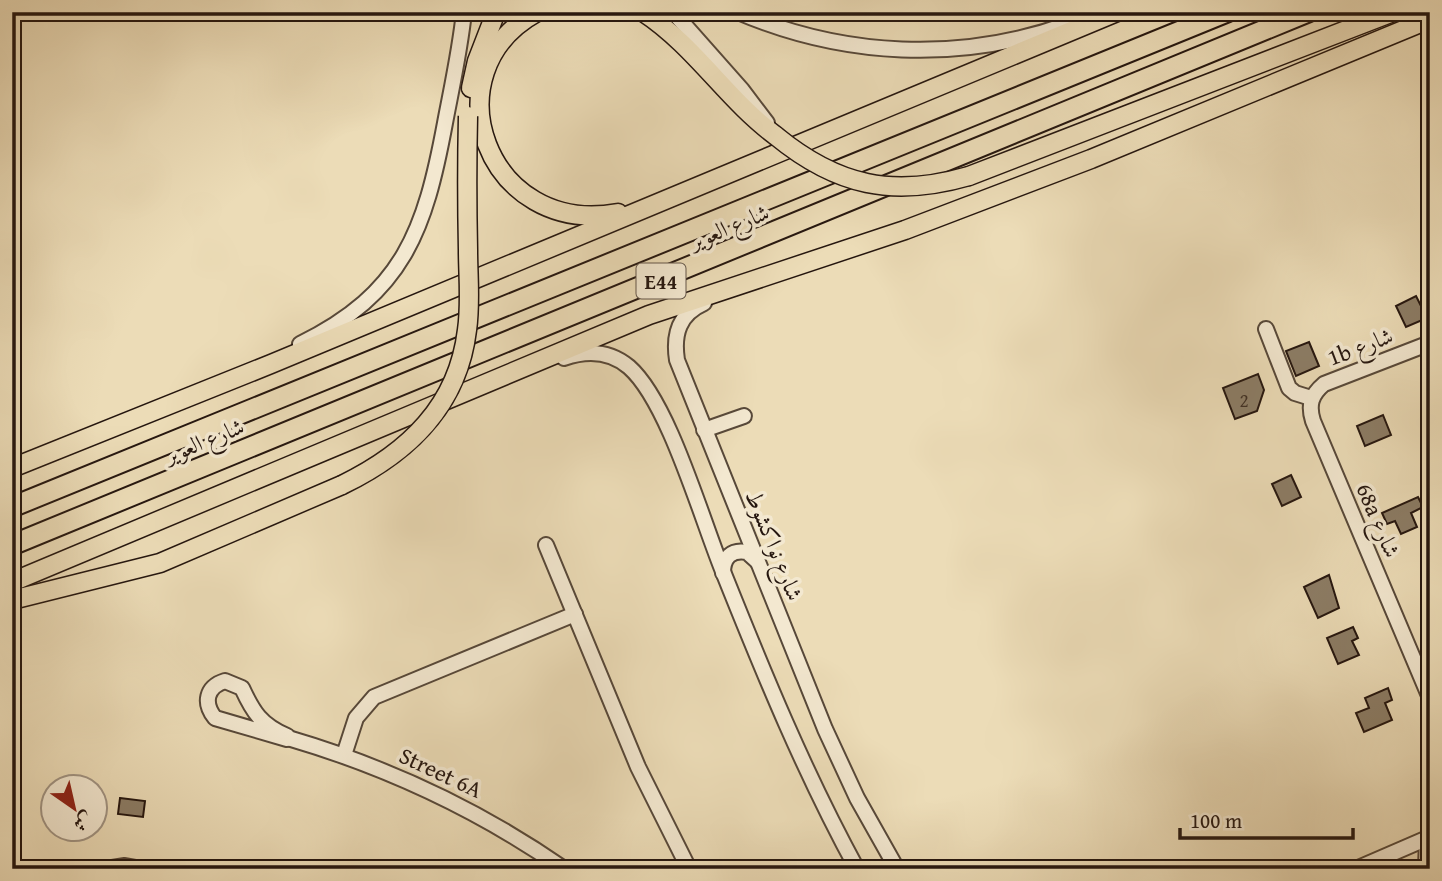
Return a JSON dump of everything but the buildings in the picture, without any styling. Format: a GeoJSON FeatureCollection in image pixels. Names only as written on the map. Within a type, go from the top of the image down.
{"type":"FeatureCollection","features":[{"type":"Feature","properties":{"kind":"highway","name":"شارع العوير"},"geometry":{"type":"LineString","coordinates":[[12,507],[1227,12]]}},
{"type":"Feature","properties":{"kind":"highway","name":"شارع العوير"},"geometry":{"type":"LineString","coordinates":[[12,545],[1308,12]]}},
{"type":"Feature","properties":{"kind":"main road"},"geometry":{"type":"LineString","coordinates":[[12,600],[160,563],[342,485],[369,472],[410,443],[442,403],[462,355],[469,300],[468,116],[477,61],[496,12]]}},
{"type":"Feature","properties":{"kind":"main road"},"geometry":{"type":"LineString","coordinates":[[537,12],[507,37],[491,60],[482,87],[484,136],[501,174],[519,192],[541,206],[565,214],[590,217],[616,213],[672,197]]}},
{"type":"Feature","properties":{"kind":"main road"},"geometry":{"type":"LineString","coordinates":[[643,12],[676,37],[751,115],[803,158],[866,185],[901,188],[935,186],[969,176],[1393,12]]}},
{"type":"Feature","properties":{"kind":"main road"},"geometry":{"type":"LineString","coordinates":[[12,468],[1117,12]]}},
{"type":"Feature","properties":{"kind":"main road"},"geometry":{"type":"LineString","coordinates":[[12,582],[503,379],[649,315],[905,230],[1091,159],[1430,19]]}},
{"type":"Feature","properties":{"kind":"street"},"geometry":{"type":"LineString","coordinates":[[216,385],[333,326],[369,299],[399,265],[421,225],[428,204],[464,12]]}},
{"type":"Feature","properties":{"kind":"street"},"geometry":{"type":"LineString","coordinates":[[673,12],[742,90],[776,136]]}},
{"type":"Feature","properties":{"kind":"street"},"geometry":{"type":"LineString","coordinates":[[744,14],[791,32],[843,44],[937,51],[1018,39],[1099,12]]}},
{"type":"Feature","properties":{"kind":"street","name":"شارع نواكشوط"},"geometry":{"type":"LineString","coordinates":[[766,276],[688,310],[681,321],[675,346],[677,360],[825,729],[857,798],[897,869]]}},
{"type":"Feature","properties":{"kind":"street"},"geometry":{"type":"LineString","coordinates":[[1266,329],[1289,388],[1296,394],[1311,398]]}},
{"type":"Feature","properties":{"kind":"street","name":"1b شارع"},"geometry":{"type":"LineString","coordinates":[[1311,398],[1332,380],[1430,343]]}},
{"type":"Feature","properties":{"kind":"street"},"geometry":{"type":"LineString","coordinates":[[503,379],[575,354],[592,352],[611,356],[628,367],[641,381],[667,426],[723,573],[801,756],[857,869]]}},
{"type":"Feature","properties":{"kind":"street","name":"68a شارع"},"geometry":{"type":"LineString","coordinates":[[1311,398],[1312,421],[1428,691]]}},
{"type":"Feature","properties":{"kind":"street"},"geometry":{"type":"LineString","coordinates":[[704,430],[744,416]]}},
{"type":"Feature","properties":{"kind":"street"},"geometry":{"type":"LineString","coordinates":[[546,545],[638,766],[689,869]]}},
{"type":"Feature","properties":{"kind":"street"},"geometry":{"type":"LineString","coordinates":[[723,573],[723,565],[732,553],[747,552],[758,562]]}},
{"type":"Feature","properties":{"kind":"street"},"geometry":{"type":"LineString","coordinates":[[344,755],[356,718],[374,697],[575,614]]}},
{"type":"Feature","properties":{"kind":"street","name":"Street 6A"},"geometry":{"type":"LineString","coordinates":[[288,738],[258,718],[239,685],[225,681],[210,691],[208,705],[218,720],[344,755],[405,779],[462,806],[564,869]]}},
{"type":"Feature","properties":{"kind":"street"},"geometry":{"type":"LineString","coordinates":[[1356,869],[1428,838],[1426,869]]}},
{"type":"Feature","properties":{"kind":"street"},"geometry":{"type":"LineString","coordinates":[[106,869],[142,869]]}}]}
